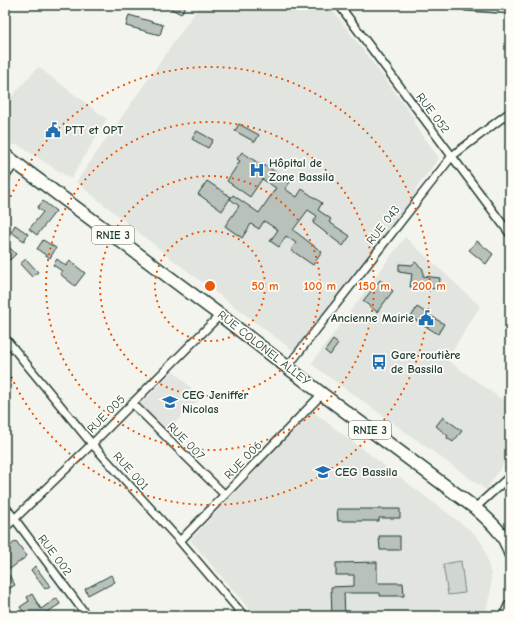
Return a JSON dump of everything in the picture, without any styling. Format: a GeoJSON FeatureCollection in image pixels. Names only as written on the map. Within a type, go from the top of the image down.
{"type":"FeatureCollection","features":[{"type":"Feature","properties":{"kind":"highway","name":"RUE COLONEL ALLEY"},"geometry":{"type":"LineString","coordinates":[[10,159],[288,366],[322,394],[475,508],[498,530],[510,553]]}},
{"type":"Feature","properties":{"kind":"highway"},"geometry":{"type":"LineString","coordinates":[[506,616],[510,607]]}},
{"type":"Feature","properties":{"kind":"main road"},"geometry":{"type":"LineString","coordinates":[[466,5],[510,8]]}},
{"type":"Feature","properties":{"kind":"street","name":"RUE 052"},"geometry":{"type":"LineString","coordinates":[[339,5],[510,234]]}},
{"type":"Feature","properties":{"kind":"street","name":"RUE 043"},"geometry":{"type":"LineString","coordinates":[[288,366],[452,156],[510,112]]}},
{"type":"Feature","properties":{"kind":"street"},"geometry":{"type":"LineString","coordinates":[[5,177],[10,159]]}},
{"type":"Feature","properties":{"kind":"street","name":"RUE 005"},"geometry":{"type":"LineString","coordinates":[[5,528],[92,444],[220,315]]}},
{"type":"Feature","properties":{"kind":"street","name":"RUE 001"},"geometry":{"type":"LineString","coordinates":[[5,338],[92,444],[180,541],[244,616]]}},
{"type":"Feature","properties":{"kind":"street","name":"RUE 006"},"geometry":{"type":"LineString","coordinates":[[180,541],[322,394]]}},
{"type":"Feature","properties":{"kind":"street","name":"RUE 007"},"geometry":{"type":"LineString","coordinates":[[132,403],[225,495]]}},
{"type":"Feature","properties":{"kind":"street"},"geometry":{"type":"LineString","coordinates":[[475,508],[510,476]]}},
{"type":"Feature","properties":{"kind":"street","name":"RUE 002"},"geometry":{"type":"LineString","coordinates":[[5,506],[87,616]]}},
{"type":"Feature","properties":{"kind":"shaded area","name":"Hôpital de Zone Bassila"},"geometry":{"type":"Polygon","coordinates":[[[200,5],[329,5],[415,119],[413,121],[439,158],[415,190],[417,193],[352,281],[296,353],[174,261],[76,182],[200,5]]]}},
{"type":"Feature","properties":{"kind":"shaded area","name":"PTT et OPT"},"geometry":{"type":"Polygon","coordinates":[[[38,67],[107,119],[71,179],[18,145],[12,145],[5,141],[5,104],[38,67]]]}},
{"type":"Feature","properties":{"kind":"shaded area"},"geometry":{"type":"Polygon","coordinates":[[[405,237],[480,306],[447,360],[510,405],[510,454],[486,490],[311,364],[405,237]]]}},
{"type":"Feature","properties":{"kind":"shaded area","name":"CEG Jeniffer Nicolas"},"geometry":{"type":"Polygon","coordinates":[[[174,371],[201,398],[165,432],[139,405],[174,371]]]}},
{"type":"Feature","properties":{"kind":"shaded area","name":"CEG Bassila"},"geometry":{"type":"Polygon","coordinates":[[[312,411],[474,533],[483,545],[491,574],[491,591],[485,616],[255,616],[190,540],[312,411]]]}},
{"type":"Feature","properties":{"kind":"shaded area"},"geometry":{"type":"Polygon","coordinates":[[[461,561],[465,593],[448,595],[443,564],[461,561]]]}},
{"type":"Feature","properties":{"kind":"building"},"geometry":{"type":"Polygon","coordinates":[[[164,5],[186,5],[181,14],[164,5]]]}},
{"type":"Feature","properties":{"kind":"building"},"geometry":{"type":"Polygon","coordinates":[[[129,15],[163,25],[160,35],[126,26],[129,15]]]}},
{"type":"Feature","properties":{"kind":"building"},"geometry":{"type":"Polygon","coordinates":[[[239,124],[259,135],[255,142],[235,131],[239,124]]]}},
{"type":"Feature","properties":{"kind":"building"},"geometry":{"type":"Polygon","coordinates":[[[197,131],[213,140],[208,148],[192,139],[197,131]]]}},
{"type":"Feature","properties":{"kind":"building"},"geometry":{"type":"Polygon","coordinates":[[[242,152],[290,182],[285,189],[297,197],[302,189],[322,203],[318,210],[331,219],[329,222],[350,236],[343,246],[313,223],[317,216],[308,210],[293,230],[322,252],[313,265],[291,250],[296,243],[286,236],[279,247],[270,241],[278,230],[264,221],[259,229],[251,224],[242,238],[225,226],[239,206],[230,199],[233,195],[259,213],[276,188],[262,179],[250,197],[227,181],[240,161],[237,159],[242,152]]]}},
{"type":"Feature","properties":{"kind":"building"},"geometry":{"type":"Polygon","coordinates":[[[207,181],[231,197],[222,211],[198,194],[207,181]]]}},
{"type":"Feature","properties":{"kind":"building"},"geometry":{"type":"Polygon","coordinates":[[[43,201],[56,211],[37,235],[29,229],[43,212],[37,208],[43,201]]]}},
{"type":"Feature","properties":{"kind":"building"},"geometry":{"type":"Polygon","coordinates":[[[15,225],[28,234],[24,241],[11,232],[15,225]]]}},
{"type":"Feature","properties":{"kind":"building"},"geometry":{"type":"Polygon","coordinates":[[[43,240],[56,248],[50,258],[37,249],[43,240]]]}},
{"type":"Feature","properties":{"kind":"building"},"geometry":{"type":"Polygon","coordinates":[[[477,241],[493,254],[486,264],[469,250],[477,241]]]}},
{"type":"Feature","properties":{"kind":"building"},"geometry":{"type":"Polygon","coordinates":[[[5,243],[16,254],[10,260],[5,255],[5,243]]]}},
{"type":"Feature","properties":{"kind":"building"},"geometry":{"type":"Polygon","coordinates":[[[26,259],[38,272],[32,277],[20,264],[26,259]]]}},
{"type":"Feature","properties":{"kind":"building"},"geometry":{"type":"Polygon","coordinates":[[[57,259],[66,266],[70,261],[85,273],[75,286],[60,274],[62,271],[53,265],[57,259]]]}},
{"type":"Feature","properties":{"kind":"building"},"geometry":{"type":"Polygon","coordinates":[[[415,262],[423,269],[423,276],[440,278],[439,289],[410,287],[412,274],[399,272],[399,264],[412,265],[415,262]]]}},
{"type":"Feature","properties":{"kind":"building"},"geometry":{"type":"Polygon","coordinates":[[[380,280],[393,291],[377,312],[363,301],[380,280]]]}},
{"type":"Feature","properties":{"kind":"building"},"geometry":{"type":"Polygon","coordinates":[[[417,307],[444,324],[438,334],[411,317],[417,307]]]}},
{"type":"Feature","properties":{"kind":"building"},"geometry":{"type":"Polygon","coordinates":[[[333,340],[338,344],[330,355],[325,351],[333,340]]]}},
{"type":"Feature","properties":{"kind":"building"},"geometry":{"type":"Polygon","coordinates":[[[443,417],[462,431],[453,442],[436,426],[443,417]]]}},
{"type":"Feature","properties":{"kind":"building"},"geometry":{"type":"Polygon","coordinates":[[[337,509],[400,509],[400,518],[379,518],[379,521],[338,521],[337,509]]]}},
{"type":"Feature","properties":{"kind":"building"},"geometry":{"type":"Polygon","coordinates":[[[379,536],[400,536],[400,550],[380,550],[379,536]]]}},
{"type":"Feature","properties":{"kind":"building"},"geometry":{"type":"Polygon","coordinates":[[[16,541],[27,556],[10,569],[5,562],[5,550],[16,541]]]}},
{"type":"Feature","properties":{"kind":"building"},"geometry":{"type":"Polygon","coordinates":[[[377,562],[377,583],[403,583],[404,596],[380,596],[380,593],[344,593],[345,616],[332,616],[331,587],[354,586],[354,575],[336,575],[336,563],[377,562]]]}},
{"type":"Feature","properties":{"kind":"building"},"geometry":{"type":"Polygon","coordinates":[[[35,566],[50,586],[45,589],[31,570],[35,566]]]}},
{"type":"Feature","properties":{"kind":"building"},"geometry":{"type":"Polygon","coordinates":[[[9,575],[15,585],[7,590],[5,587],[5,578],[9,575]]]}},
{"type":"Feature","properties":{"kind":"building"},"geometry":{"type":"Polygon","coordinates":[[[111,575],[115,582],[88,595],[85,589],[111,575]]]}},
{"type":"Feature","properties":{"kind":"building"},"geometry":{"type":"Polygon","coordinates":[[[32,594],[41,609],[57,598],[60,604],[41,616],[26,616],[20,607],[29,601],[27,597],[32,594]]]}},
{"type":"Feature","properties":{"kind":"place","name":"PTT et OPT"},"geometry":{"type":"Point","coordinates":[53,130]}},
{"type":"Feature","properties":{"kind":"place","name":"Hôpital de Zone Bassila"},"geometry":{"type":"Point","coordinates":[257,170]}},
{"type":"Feature","properties":{"kind":"place","name":"Ancienne Mairie"},"geometry":{"type":"Point","coordinates":[426,318]}},
{"type":"Feature","properties":{"kind":"place","name":"Gare routière de Bassila"},"geometry":{"type":"Point","coordinates":[379,362]}},
{"type":"Feature","properties":{"kind":"place","name":"CEG Jeniffer Nicolas"},"geometry":{"type":"Point","coordinates":[170,402]}},
{"type":"Feature","properties":{"kind":"place","name":"CEG Bassila"},"geometry":{"type":"Point","coordinates":[323,472]}}]}
